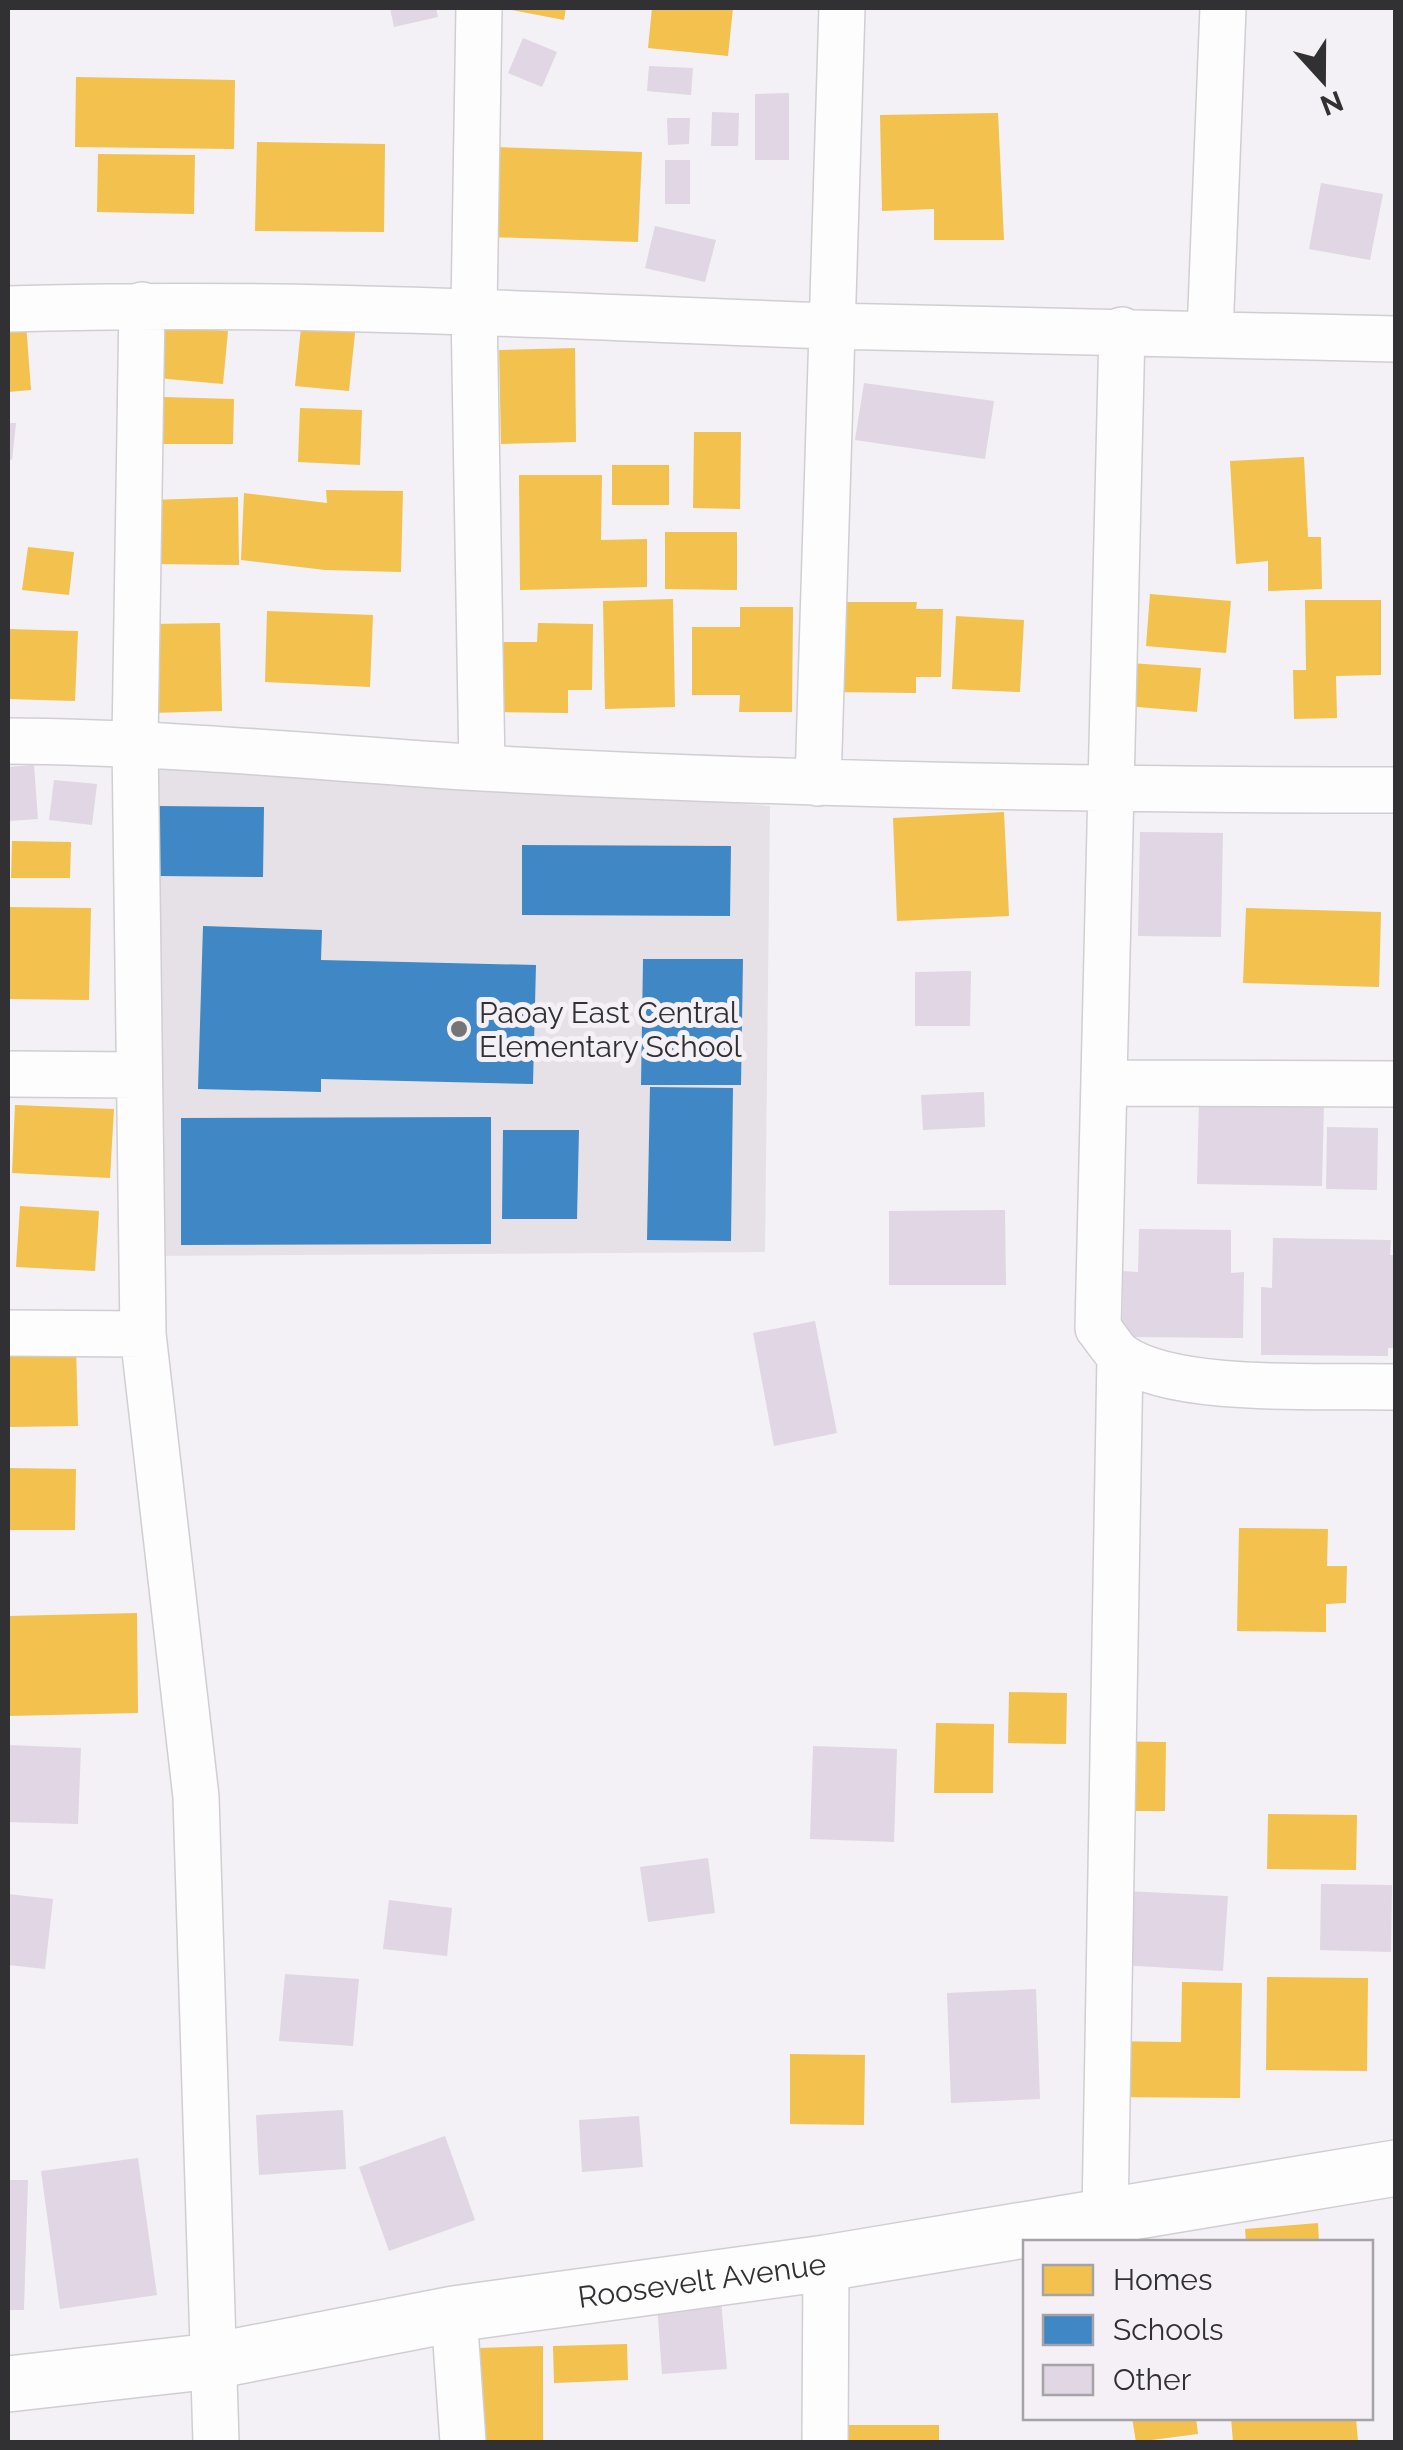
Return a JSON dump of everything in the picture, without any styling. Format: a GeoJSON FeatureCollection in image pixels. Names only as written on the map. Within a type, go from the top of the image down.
{"type":"FeatureCollection","features":[{"type":"Feature","properties":{"kind":"main road","name":"Roosevelt Avenue"},"geometry":{"type":"LineString","coordinates":[[8,2384],[214,2361],[454,2314],[826,2263],[1396,2168]]}},
{"type":"Feature","properties":{"kind":"street"},"geometry":{"type":"LineString","coordinates":[[479,8],[474,309],[482,768]]}},
{"type":"Feature","properties":{"kind":"street"},"geometry":{"type":"LineString","coordinates":[[818,783],[842,8]]}},
{"type":"Feature","properties":{"kind":"street"},"geometry":{"type":"LineString","coordinates":[[1210,334],[1223,8]]}},
{"type":"Feature","properties":{"kind":"street"},"geometry":{"type":"LineString","coordinates":[[142,304],[135,742],[143,1334],[196,1798],[216,2442]]}},
{"type":"Feature","properties":{"kind":"street"},"geometry":{"type":"LineString","coordinates":[[8,308],[142,304],[474,309],[832,326],[1396,339]]}},
{"type":"Feature","properties":{"kind":"street"},"geometry":{"type":"LineString","coordinates":[[1122,330],[1098,1328],[1120,1356],[1158,1375],[1194,1380],[1396,1388]]}},
{"type":"Feature","properties":{"kind":"street"},"geometry":{"type":"LineString","coordinates":[[8,741],[135,742],[482,768],[818,783],[1110,790],[1396,790]]}},
{"type":"Feature","properties":{"kind":"street"},"geometry":{"type":"LineString","coordinates":[[8,1074],[138,1075]]}},
{"type":"Feature","properties":{"kind":"street"},"geometry":{"type":"LineString","coordinates":[[1104,1082],[1396,1084]]}},
{"type":"Feature","properties":{"kind":"street"},"geometry":{"type":"LineString","coordinates":[[8,1332],[143,1334]]}},
{"type":"Feature","properties":{"kind":"street"},"geometry":{"type":"LineString","coordinates":[[1105,2216],[1120,1356]]}},
{"type":"Feature","properties":{"kind":"street"},"geometry":{"type":"LineString","coordinates":[[825,2442],[826,2263]]}},
{"type":"Feature","properties":{"kind":"street"},"geometry":{"type":"LineString","coordinates":[[454,2314],[464,2442]]}},
{"type":"Feature","properties":{"kind":"shaded area","name":"Paoay East Central Elementary School"},"geometry":{"type":"Polygon","coordinates":[[[149,761],[770,806],[765,1252],[150,1256],[149,761]]]}},
{"type":"Feature","properties":{"kind":"building: Homes"},"geometry":{"type":"Polygon","coordinates":[[[501,8],[566,8],[564,20],[501,8]]]}},
{"type":"Feature","properties":{"kind":"building: Homes"},"geometry":{"type":"Polygon","coordinates":[[[652,8],[733,8],[728,56],[648,48],[652,8]]]}},
{"type":"Feature","properties":{"kind":"building: Homes"},"geometry":{"type":"Polygon","coordinates":[[[76,77],[235,80],[234,149],[75,147],[76,77]]]}},
{"type":"Feature","properties":{"kind":"building: Homes"},"geometry":{"type":"Polygon","coordinates":[[[998,113],[1004,240],[934,240],[934,209],[882,211],[880,115],[998,113]]]}},
{"type":"Feature","properties":{"kind":"building: Homes"},"geometry":{"type":"Polygon","coordinates":[[[257,142],[385,144],[384,232],[255,231],[257,142]]]}},
{"type":"Feature","properties":{"kind":"building: Homes"},"geometry":{"type":"Polygon","coordinates":[[[494,147],[642,152],[638,242],[491,237],[494,147]]]}},
{"type":"Feature","properties":{"kind":"building: Homes"},"geometry":{"type":"Polygon","coordinates":[[[98,154],[195,155],[194,214],[97,212],[98,154]]]}},
{"type":"Feature","properties":{"kind":"building: Homes"},"geometry":{"type":"Polygon","coordinates":[[[303,308],[357,314],[349,391],[295,386],[303,308]]]}},
{"type":"Feature","properties":{"kind":"building: Homes"},"geometry":{"type":"Polygon","coordinates":[[[26,323],[31,390],[8,392],[8,324],[26,323]]]}},
{"type":"Feature","properties":{"kind":"building: Homes"},"geometry":{"type":"Polygon","coordinates":[[[162,326],[228,331],[223,384],[157,378],[162,326]]]}},
{"type":"Feature","properties":{"kind":"building: Homes"},"geometry":{"type":"Polygon","coordinates":[[[575,348],[576,442],[501,444],[499,350],[575,348]]]}},
{"type":"Feature","properties":{"kind":"building: Homes"},"geometry":{"type":"Polygon","coordinates":[[[163,397],[234,399],[233,444],[162,444],[163,397]]]}},
{"type":"Feature","properties":{"kind":"building: Homes"},"geometry":{"type":"Polygon","coordinates":[[[300,408],[362,410],[360,465],[298,462],[300,408]]]}},
{"type":"Feature","properties":{"kind":"building: Homes"},"geometry":{"type":"Polygon","coordinates":[[[694,432],[741,432],[740,509],[693,508],[694,432]]]}},
{"type":"Feature","properties":{"kind":"building: Homes"},"geometry":{"type":"Polygon","coordinates":[[[1304,457],[1308,537],[1321,537],[1322,589],[1268,591],[1268,561],[1236,564],[1230,461],[1304,457]]]}},
{"type":"Feature","properties":{"kind":"building: Homes"},"geometry":{"type":"Polygon","coordinates":[[[612,465],[669,465],[669,505],[612,505],[612,465]]]}},
{"type":"Feature","properties":{"kind":"building: Homes"},"geometry":{"type":"Polygon","coordinates":[[[519,475],[602,475],[601,540],[647,539],[647,587],[520,590],[519,475]]]}},
{"type":"Feature","properties":{"kind":"building: Homes"},"geometry":{"type":"Polygon","coordinates":[[[326,490],[403,491],[401,572],[325,570],[241,560],[244,493],[327,503],[326,490]]]}},
{"type":"Feature","properties":{"kind":"building: Homes"},"geometry":{"type":"Polygon","coordinates":[[[238,497],[239,565],[154,564],[152,500],[238,497]]]}},
{"type":"Feature","properties":{"kind":"building: Homes"},"geometry":{"type":"Polygon","coordinates":[[[665,532],[737,532],[737,590],[665,589],[665,532]]]}},
{"type":"Feature","properties":{"kind":"building: Homes"},"geometry":{"type":"Polygon","coordinates":[[[28,547],[74,552],[69,595],[22,590],[28,547]]]}},
{"type":"Feature","properties":{"kind":"building: Homes"},"geometry":{"type":"Polygon","coordinates":[[[1150,594],[1231,601],[1226,653],[1146,646],[1150,594]]]}},
{"type":"Feature","properties":{"kind":"building: Homes"},"geometry":{"type":"Polygon","coordinates":[[[673,599],[675,707],[605,709],[603,601],[673,599]]]}},
{"type":"Feature","properties":{"kind":"building: Homes"},"geometry":{"type":"Polygon","coordinates":[[[1305,600],[1381,600],[1381,675],[1336,676],[1337,718],[1294,719],[1293,670],[1306,670],[1305,600]]]}},
{"type":"Feature","properties":{"kind":"building: Homes"},"geometry":{"type":"Polygon","coordinates":[[[832,602],[917,602],[916,609],[943,609],[941,677],[916,677],[916,693],[832,692],[832,602]]]}},
{"type":"Feature","properties":{"kind":"building: Homes"},"geometry":{"type":"Polygon","coordinates":[[[740,607],[793,607],[792,712],[739,712],[740,695],[692,695],[692,627],[740,627],[740,607]]]}},
{"type":"Feature","properties":{"kind":"building: Homes"},"geometry":{"type":"Polygon","coordinates":[[[267,611],[373,615],[370,687],[265,682],[267,611]]]}},
{"type":"Feature","properties":{"kind":"building: Homes"},"geometry":{"type":"Polygon","coordinates":[[[956,616],[1024,620],[1020,692],[952,689],[956,616]]]}},
{"type":"Feature","properties":{"kind":"building: Homes"},"geometry":{"type":"Polygon","coordinates":[[[220,623],[222,711],[151,713],[150,624],[220,623]]]}},
{"type":"Feature","properties":{"kind":"building: Homes"},"geometry":{"type":"Polygon","coordinates":[[[538,623],[593,624],[592,690],[568,690],[568,713],[499,712],[499,642],[537,642],[538,623]]]}},
{"type":"Feature","properties":{"kind":"building: Homes"},"geometry":{"type":"Polygon","coordinates":[[[8,629],[78,631],[75,701],[8,699],[8,629]]]}},
{"type":"Feature","properties":{"kind":"building: Homes"},"geometry":{"type":"Polygon","coordinates":[[[1130,663],[1201,668],[1197,712],[1126,706],[1130,663]]]}},
{"type":"Feature","properties":{"kind":"building: Homes"},"geometry":{"type":"Polygon","coordinates":[[[1004,812],[1009,916],[897,921],[893,818],[1004,812]]]}},
{"type":"Feature","properties":{"kind":"building: Homes"},"geometry":{"type":"Polygon","coordinates":[[[12,841],[71,842],[70,878],[11,878],[12,841]]]}},
{"type":"Feature","properties":{"kind":"building: Homes"},"geometry":{"type":"Polygon","coordinates":[[[8,907],[91,908],[89,1000],[8,999],[8,907]]]}},
{"type":"Feature","properties":{"kind":"building: Homes"},"geometry":{"type":"Polygon","coordinates":[[[1246,908],[1381,912],[1379,987],[1243,983],[1246,908]]]}},
{"type":"Feature","properties":{"kind":"building: Homes"},"geometry":{"type":"Polygon","coordinates":[[[15,1105],[114,1109],[110,1178],[12,1173],[15,1105]]]}},
{"type":"Feature","properties":{"kind":"building: Homes"},"geometry":{"type":"Polygon","coordinates":[[[20,1206],[99,1211],[95,1271],[16,1267],[20,1206]]]}},
{"type":"Feature","properties":{"kind":"building: Homes"},"geometry":{"type":"Polygon","coordinates":[[[76,1344],[78,1426],[8,1427],[8,1346],[76,1344]]]}},
{"type":"Feature","properties":{"kind":"building: Homes"},"geometry":{"type":"Polygon","coordinates":[[[8,1468],[76,1469],[75,1530],[8,1530],[8,1468]]]}},
{"type":"Feature","properties":{"kind":"building: Homes"},"geometry":{"type":"Polygon","coordinates":[[[1239,1528],[1328,1529],[1327,1566],[1347,1566],[1346,1603],[1326,1604],[1326,1632],[1237,1631],[1239,1528]]]}},
{"type":"Feature","properties":{"kind":"building: Homes"},"geometry":{"type":"Polygon","coordinates":[[[137,1613],[138,1713],[8,1716],[8,1616],[137,1613]]]}},
{"type":"Feature","properties":{"kind":"building: Homes"},"geometry":{"type":"Polygon","coordinates":[[[1009,1692],[1067,1693],[1066,1744],[1008,1743],[1009,1692]]]}},
{"type":"Feature","properties":{"kind":"building: Homes"},"geometry":{"type":"Polygon","coordinates":[[[936,1723],[994,1724],[993,1793],[934,1793],[936,1723]]]}},
{"type":"Feature","properties":{"kind":"building: Homes"},"geometry":{"type":"Polygon","coordinates":[[[1096,1741],[1166,1742],[1165,1811],[1095,1811],[1096,1741]]]}},
{"type":"Feature","properties":{"kind":"building: Homes"},"geometry":{"type":"Polygon","coordinates":[[[1268,1814],[1357,1815],[1356,1870],[1267,1869],[1268,1814]]]}},
{"type":"Feature","properties":{"kind":"building: Homes"},"geometry":{"type":"Polygon","coordinates":[[[1267,1977],[1368,1978],[1367,2071],[1266,2070],[1267,1977]]]}},
{"type":"Feature","properties":{"kind":"building: Homes"},"geometry":{"type":"Polygon","coordinates":[[[1182,1982],[1242,1983],[1240,2098],[1102,2097],[1103,2041],[1181,2042],[1182,1982]]]}},
{"type":"Feature","properties":{"kind":"building: Homes"},"geometry":{"type":"Polygon","coordinates":[[[790,2054],[865,2055],[864,2125],[790,2124],[790,2054]]]}},
{"type":"Feature","properties":{"kind":"building: Homes"},"geometry":{"type":"Polygon","coordinates":[[[1318,2223],[1319,2240],[1246,2240],[1245,2229],[1318,2223]]]}},
{"type":"Feature","properties":{"kind":"building: Homes"},"geometry":{"type":"Polygon","coordinates":[[[627,2344],[628,2380],[554,2383],[553,2346],[627,2344]]]}},
{"type":"Feature","properties":{"kind":"building: Homes"},"geometry":{"type":"Polygon","coordinates":[[[543,2346],[543,2442],[477,2442],[478,2348],[543,2346]]]}},
{"type":"Feature","properties":{"kind":"building: Homes"},"geometry":{"type":"Polygon","coordinates":[[[1132,2420],[1196,2420],[1198,2434],[1136,2442],[1132,2420]]]}},
{"type":"Feature","properties":{"kind":"building: Homes"},"geometry":{"type":"Polygon","coordinates":[[[1231,2420],[1356,2420],[1358,2442],[1233,2442],[1231,2420]]]}},
{"type":"Feature","properties":{"kind":"building: Homes"},"geometry":{"type":"Polygon","coordinates":[[[846,2425],[939,2425],[939,2442],[846,2442],[846,2425]]]}},
{"type":"Feature","properties":{"kind":"building: Schools"},"geometry":{"type":"Polygon","coordinates":[[[159,806],[264,807],[263,877],[159,876],[159,806]]]}},
{"type":"Feature","properties":{"kind":"building: Schools"},"geometry":{"type":"Polygon","coordinates":[[[522,845],[731,846],[730,916],[522,915],[522,845]]]}},
{"type":"Feature","properties":{"kind":"building: Schools"},"geometry":{"type":"Polygon","coordinates":[[[203,926],[322,930],[321,960],[536,965],[533,1084],[321,1079],[321,1092],[198,1089],[203,926]]]}},
{"type":"Feature","properties":{"kind":"building: Schools"},"geometry":{"type":"Polygon","coordinates":[[[643,959],[743,959],[741,1085],[641,1085],[643,959]]]}},
{"type":"Feature","properties":{"kind":"building: Schools"},"geometry":{"type":"Polygon","coordinates":[[[650,1087],[733,1088],[731,1241],[647,1240],[650,1087]]]}},
{"type":"Feature","properties":{"kind":"building: Schools"},"geometry":{"type":"Polygon","coordinates":[[[491,1117],[491,1244],[181,1245],[181,1118],[491,1117]]]}},
{"type":"Feature","properties":{"kind":"building: Schools"},"geometry":{"type":"Polygon","coordinates":[[[503,1130],[579,1130],[577,1219],[502,1219],[503,1130]]]}},
{"type":"Feature","properties":{"kind":"building: Other"},"geometry":{"type":"Polygon","coordinates":[[[390,8],[436,8],[438,17],[394,27],[390,8]]]}},
{"type":"Feature","properties":{"kind":"building: Other"},"geometry":{"type":"Polygon","coordinates":[[[523,38],[557,52],[542,87],[508,73],[523,38]]]}},
{"type":"Feature","properties":{"kind":"building: Other"},"geometry":{"type":"Polygon","coordinates":[[[649,66],[693,68],[691,95],[647,91],[649,66]]]}},
{"type":"Feature","properties":{"kind":"building: Other"},"geometry":{"type":"Polygon","coordinates":[[[789,93],[789,160],[755,160],[755,94],[789,93]]]}},
{"type":"Feature","properties":{"kind":"building: Other"},"geometry":{"type":"Polygon","coordinates":[[[712,112],[739,113],[738,146],[711,146],[712,112]]]}},
{"type":"Feature","properties":{"kind":"building: Other"},"geometry":{"type":"Polygon","coordinates":[[[667,118],[690,118],[689,144],[668,145],[667,118]]]}},
{"type":"Feature","properties":{"kind":"building: Other"},"geometry":{"type":"Polygon","coordinates":[[[665,160],[690,160],[690,204],[665,204],[665,160]]]}},
{"type":"Feature","properties":{"kind":"building: Other"},"geometry":{"type":"Polygon","coordinates":[[[1321,183],[1383,194],[1370,260],[1309,249],[1321,183]]]}},
{"type":"Feature","properties":{"kind":"building: Other"},"geometry":{"type":"Polygon","coordinates":[[[655,226],[716,240],[705,282],[645,268],[655,226]]]}},
{"type":"Feature","properties":{"kind":"building: Other"},"geometry":{"type":"Polygon","coordinates":[[[864,383],[994,401],[985,459],[855,440],[864,383]]]}},
{"type":"Feature","properties":{"kind":"building: Other"},"geometry":{"type":"Polygon","coordinates":[[[8,423],[16,423],[12,460],[8,459],[8,423]]]}},
{"type":"Feature","properties":{"kind":"building: Other"},"geometry":{"type":"Polygon","coordinates":[[[34,765],[38,819],[8,821],[8,767],[34,765]]]}},
{"type":"Feature","properties":{"kind":"building: Other"},"geometry":{"type":"Polygon","coordinates":[[[54,780],[97,784],[92,825],[49,820],[54,780]]]}},
{"type":"Feature","properties":{"kind":"building: Other"},"geometry":{"type":"Polygon","coordinates":[[[1140,832],[1223,833],[1221,937],[1138,936],[1140,832]]]}},
{"type":"Feature","properties":{"kind":"building: Other"},"geometry":{"type":"Polygon","coordinates":[[[971,971],[970,1026],[915,1026],[915,972],[971,971]]]}},
{"type":"Feature","properties":{"kind":"building: Other"},"geometry":{"type":"Polygon","coordinates":[[[984,1092],[985,1127],[923,1130],[921,1095],[984,1092]]]}},
{"type":"Feature","properties":{"kind":"building: Other"},"geometry":{"type":"Polygon","coordinates":[[[1199,1100],[1324,1101],[1322,1186],[1197,1184],[1199,1100]]]}},
{"type":"Feature","properties":{"kind":"building: Other"},"geometry":{"type":"Polygon","coordinates":[[[1327,1127],[1378,1128],[1377,1190],[1326,1189],[1327,1127]]]}},
{"type":"Feature","properties":{"kind":"building: Other"},"geometry":{"type":"Polygon","coordinates":[[[1005,1210],[1006,1285],[889,1285],[889,1211],[1005,1210]]]}},
{"type":"Feature","properties":{"kind":"building: Other"},"geometry":{"type":"Polygon","coordinates":[[[1139,1229],[1231,1230],[1231,1273],[1244,1272],[1243,1338],[1122,1337],[1123,1271],[1138,1272],[1139,1229]]]}},
{"type":"Feature","properties":{"kind":"building: Other"},"geometry":{"type":"Polygon","coordinates":[[[1273,1238],[1391,1240],[1390,1255],[1396,1255],[1396,1348],[1388,1348],[1388,1356],[1261,1355],[1261,1287],[1272,1288],[1273,1238]]]}},
{"type":"Feature","properties":{"kind":"building: Other"},"geometry":{"type":"Polygon","coordinates":[[[815,1321],[837,1433],[774,1446],[753,1333],[815,1321]]]}},
{"type":"Feature","properties":{"kind":"building: Other"},"geometry":{"type":"Polygon","coordinates":[[[8,1745],[81,1748],[78,1824],[8,1822],[8,1745]]]}},
{"type":"Feature","properties":{"kind":"building: Other"},"geometry":{"type":"Polygon","coordinates":[[[813,1746],[897,1749],[894,1842],[810,1839],[813,1746]]]}},
{"type":"Feature","properties":{"kind":"building: Other"},"geometry":{"type":"Polygon","coordinates":[[[708,1858],[715,1913],[648,1922],[640,1867],[708,1858]]]}},
{"type":"Feature","properties":{"kind":"building: Other"},"geometry":{"type":"Polygon","coordinates":[[[1321,1884],[1392,1885],[1391,1952],[1320,1950],[1321,1884]]]}},
{"type":"Feature","properties":{"kind":"building: Other"},"geometry":{"type":"Polygon","coordinates":[[[1125,1891],[1228,1896],[1223,1971],[1120,1965],[1125,1891]]]}},
{"type":"Feature","properties":{"kind":"building: Other"},"geometry":{"type":"Polygon","coordinates":[[[8,1894],[53,1899],[45,1969],[8,1965],[8,1894]]]}},
{"type":"Feature","properties":{"kind":"building: Other"},"geometry":{"type":"Polygon","coordinates":[[[389,1900],[452,1908],[447,1956],[383,1949],[389,1900]]]}},
{"type":"Feature","properties":{"kind":"building: Other"},"geometry":{"type":"Polygon","coordinates":[[[285,1974],[359,1979],[353,2046],[279,2041],[285,1974]]]}},
{"type":"Feature","properties":{"kind":"building: Other"},"geometry":{"type":"Polygon","coordinates":[[[1036,1989],[1040,2099],[951,2103],[947,1993],[1036,1989]]]}},
{"type":"Feature","properties":{"kind":"building: Other"},"geometry":{"type":"Polygon","coordinates":[[[343,2110],[346,2169],[259,2175],[256,2115],[343,2110]]]}},
{"type":"Feature","properties":{"kind":"building: Other"},"geometry":{"type":"Polygon","coordinates":[[[639,2116],[643,2167],[582,2172],[579,2120],[639,2116]]]}},
{"type":"Feature","properties":{"kind":"building: Other"},"geometry":{"type":"Polygon","coordinates":[[[445,2136],[475,2220],[389,2251],[359,2167],[445,2136]]]}},
{"type":"Feature","properties":{"kind":"building: Other"},"geometry":{"type":"Polygon","coordinates":[[[138,2158],[157,2295],[60,2309],[41,2171],[138,2158]]]}},
{"type":"Feature","properties":{"kind":"building: Other"},"geometry":{"type":"Polygon","coordinates":[[[8,2180],[28,2180],[24,2310],[8,2310],[8,2180]]]}},
{"type":"Feature","properties":{"kind":"building: Other"},"geometry":{"type":"Polygon","coordinates":[[[721,2300],[727,2369],[662,2374],[657,2305],[721,2300]]]}},
{"type":"Feature","properties":{"kind":"place","name":"Paoay East Central Elementary School"},"geometry":{"type":"Point","coordinates":[459,1029]}}]}
